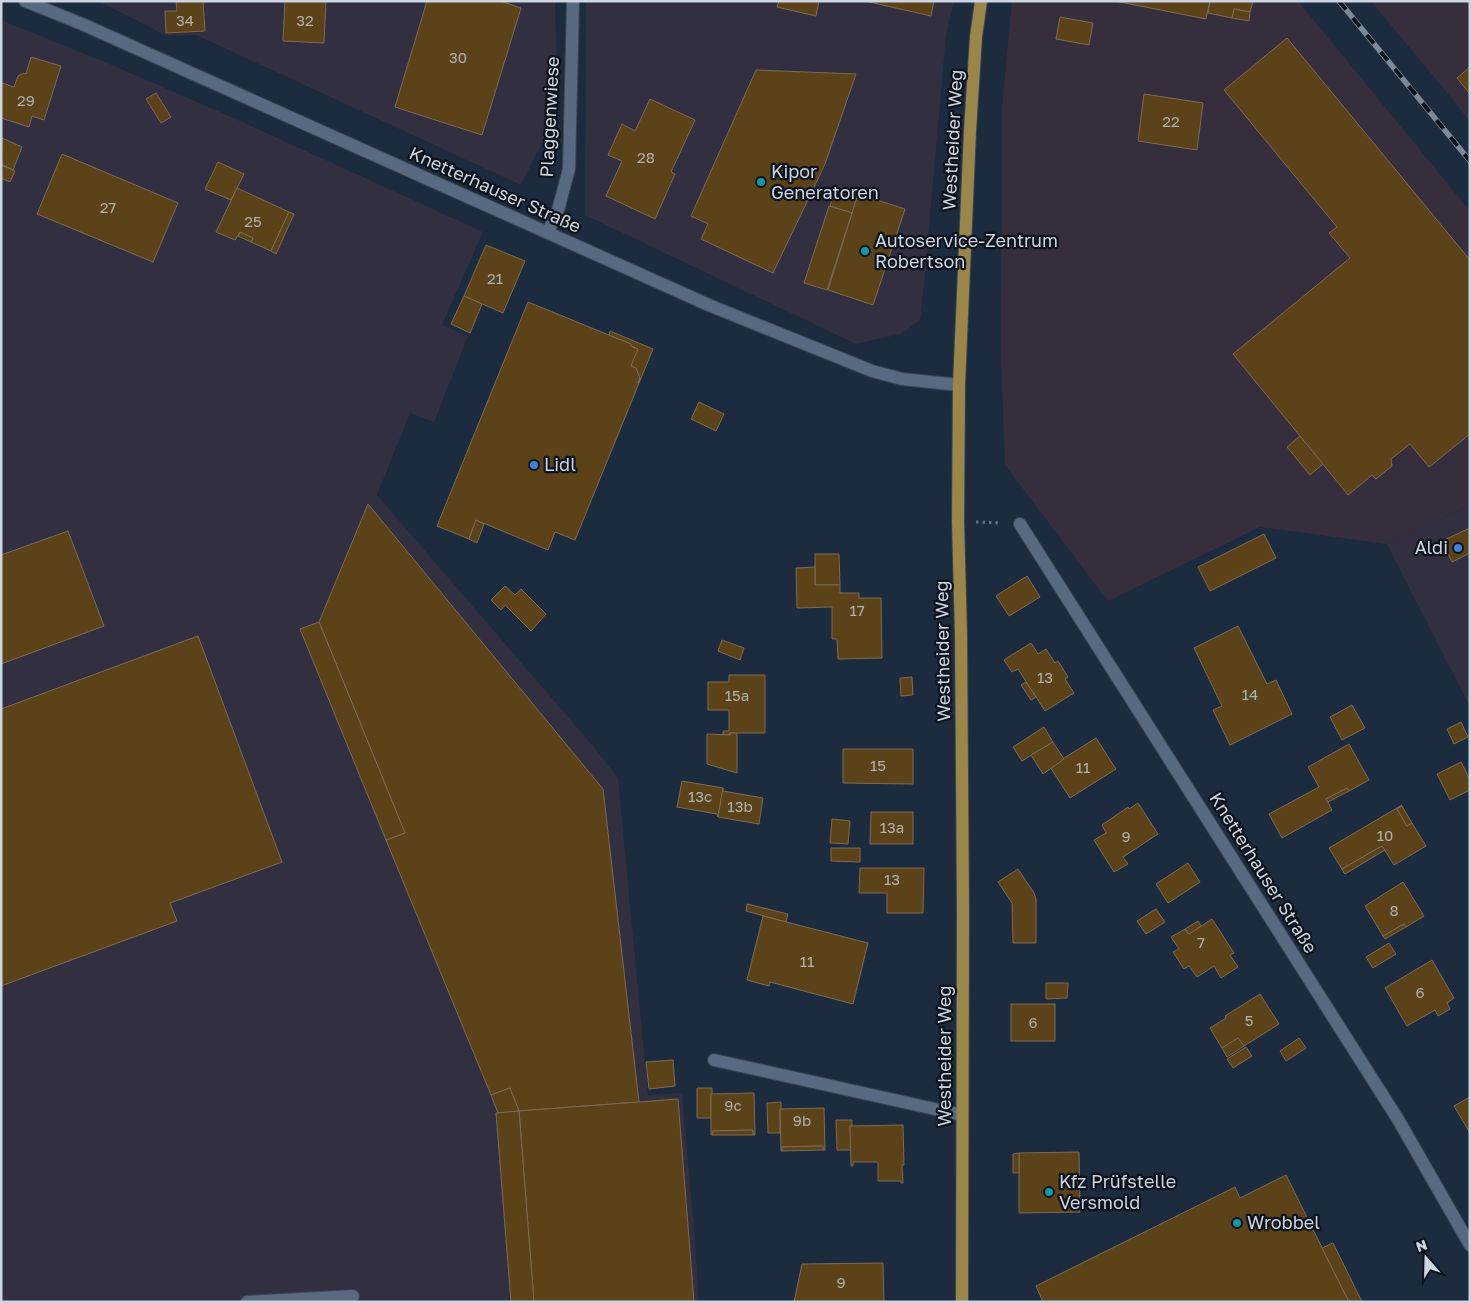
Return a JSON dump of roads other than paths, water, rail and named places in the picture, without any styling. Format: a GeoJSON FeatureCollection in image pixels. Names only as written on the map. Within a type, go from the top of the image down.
{"type":"FeatureCollection","features":[{"type":"Feature","properties":{"kind":"main road","name":"Westheider Weg"},"geometry":{"type":"LineString","coordinates":[[962,1302],[963,842],[958,521],[959,385],[970,131],[976,37],[981,1]]}},
{"type":"Feature","properties":{"kind":"street","name":"Knetterhauser Straße"},"geometry":{"type":"LineString","coordinates":[[25,1],[82,24],[711,306],[872,371],[902,379],[959,385]]}},
{"type":"Feature","properties":{"kind":"street","name":"Plaggenwiese"},"geometry":{"type":"LineString","coordinates":[[548,232],[558,210],[569,169],[573,1]]}},
{"type":"Feature","properties":{"kind":"street","name":"Knetterhauser Straße"},"geometry":{"type":"LineString","coordinates":[[1020,524],[1394,1113],[1470,1245]]}},
{"type":"Feature","properties":{"kind":"street"},"geometry":{"type":"LineString","coordinates":[[714,1060],[962,1115]]}},
{"type":"Feature","properties":{"kind":"street"},"geometry":{"type":"LineString","coordinates":[[247,1302],[353,1296]]}},
{"type":"Feature","properties":{"kind":"railway"},"geometry":{"type":"LineString","coordinates":[[1339,1],[1470,161]]}},
{"type":"Feature","properties":{"kind":"place","name":"Kipor Generatoren"},"geometry":{"type":"Point","coordinates":[761,182]}},
{"type":"Feature","properties":{"kind":"place","name":"Autoservice-Zentrum Robertson"},"geometry":{"type":"Point","coordinates":[865,251]}},
{"type":"Feature","properties":{"kind":"place","name":"Lidl"},"geometry":{"type":"Point","coordinates":[534,465]}},
{"type":"Feature","properties":{"kind":"place","name":"Aldi"},"geometry":{"type":"Point","coordinates":[1458,548]}},
{"type":"Feature","properties":{"kind":"place","name":"Kfz Prüfstelle Versmold"},"geometry":{"type":"Point","coordinates":[1049,1192]}},
{"type":"Feature","properties":{"kind":"place","name":"Wrobbel"},"geometry":{"type":"Point","coordinates":[1237,1223]}}]}
